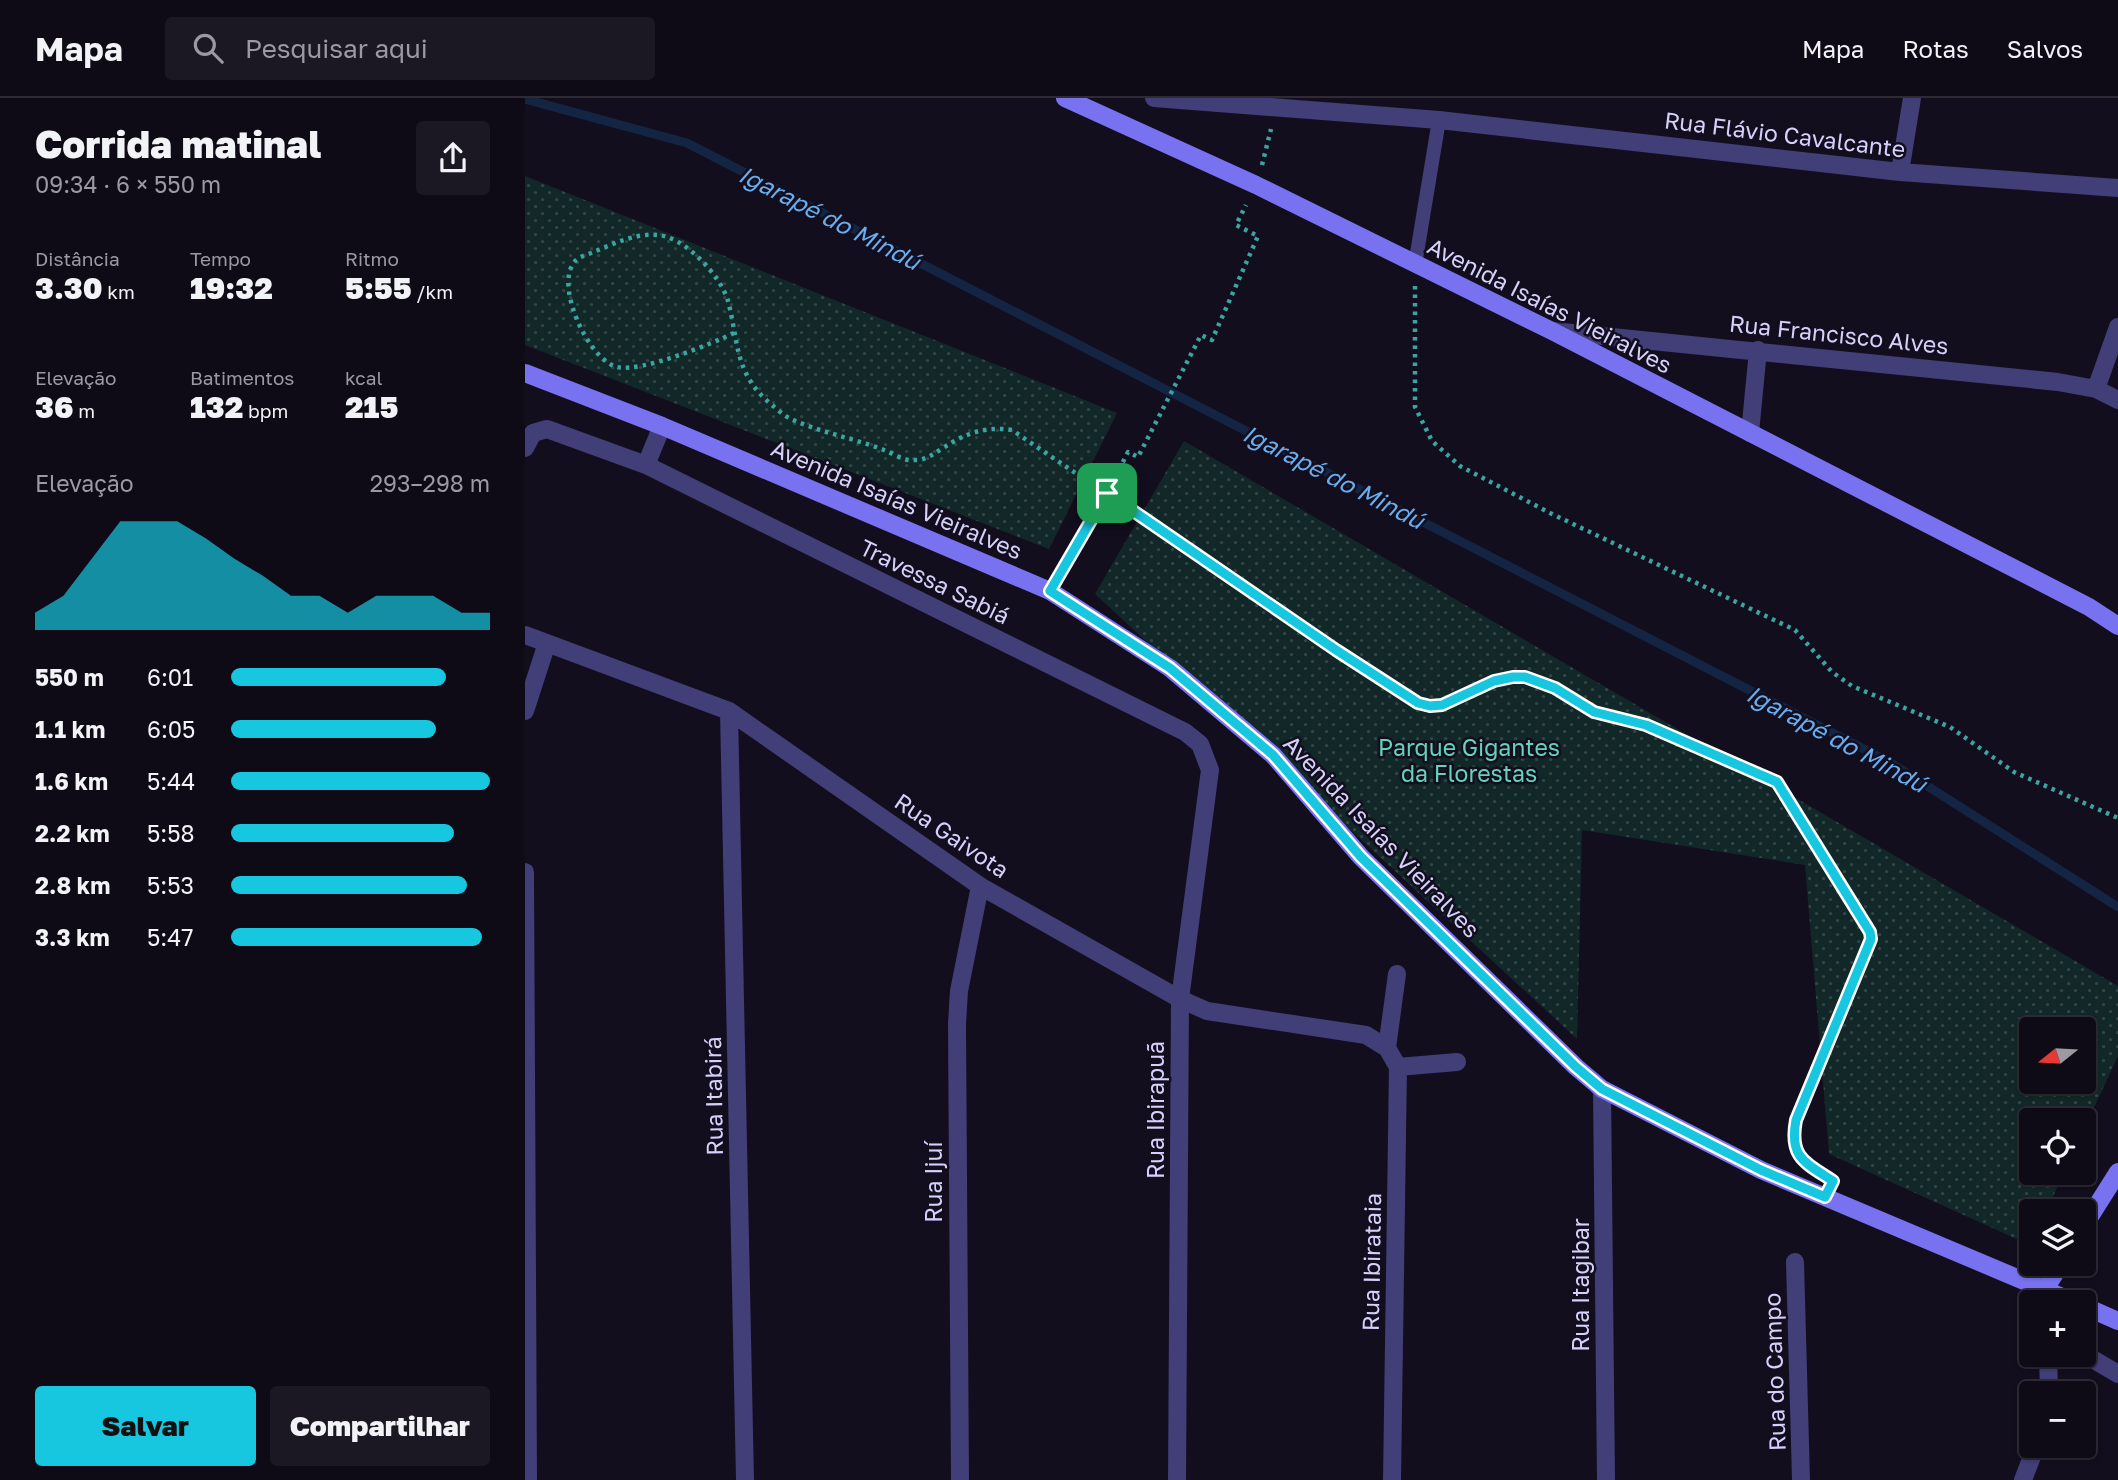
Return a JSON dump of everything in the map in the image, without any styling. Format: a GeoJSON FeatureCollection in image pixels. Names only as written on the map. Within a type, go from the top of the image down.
{"type":"FeatureCollection","features":[{"type":"Feature","properties":{"kind":"main road","name":"Avenida Isaías Vieiralves"},"geometry":{"type":"LineString","coordinates":[[1065,98],[1257,185],[1552,331],[2089,607],[2118,626]]}},
{"type":"Feature","properties":{"kind":"main road","name":"Avenida Isaías Vieiralves"},"geometry":{"type":"LineString","coordinates":[[525,373],[662,426],[1050,591],[1170,668],[1273,755],[1370,866],[1576,1067],[1602,1089],[1761,1170],[2030,1290]]}},
{"type":"Feature","properties":{"kind":"main road"},"geometry":{"type":"LineString","coordinates":[[2096,1207],[2118,1172]]}},
{"type":"Feature","properties":{"kind":"main road"},"geometry":{"type":"LineString","coordinates":[[2096,1311],[2118,1321]]}},
{"type":"Feature","properties":{"kind":"street","name":"Rua Flávio Cavalcante"},"geometry":{"type":"LineString","coordinates":[[1154,98],[1440,120],[1900,172],[2118,188]]}},
{"type":"Feature","properties":{"kind":"street"},"geometry":{"type":"LineString","coordinates":[[1900,172],[1912,98]]}},
{"type":"Feature","properties":{"kind":"street"},"geometry":{"type":"LineString","coordinates":[[2096,390],[2118,327]]}},
{"type":"Feature","properties":{"kind":"street","name":"Rua Francisco Alves"},"geometry":{"type":"LineString","coordinates":[[1552,331],[2057,382],[2096,390],[2118,400]]}},
{"type":"Feature","properties":{"kind":"street"},"geometry":{"type":"LineString","coordinates":[[1750,433],[1758,350]]}},
{"type":"Feature","properties":{"kind":"street"},"geometry":{"type":"LineString","coordinates":[[646,465],[662,426]]}},
{"type":"Feature","properties":{"kind":"street","name":"Travessa Sabiá"},"geometry":{"type":"LineString","coordinates":[[525,448],[533,433],[547,429],[646,465],[1185,732],[1200,744]]}},
{"type":"Feature","properties":{"kind":"street","name":"Rua Gaivota"},"geometry":{"type":"LineString","coordinates":[[525,635],[729,711],[979,886],[1180,999],[1207,1011],[1366,1035],[1387,1048]]}},
{"type":"Feature","properties":{"kind":"street"},"geometry":{"type":"LineString","coordinates":[[525,711],[547,643]]}},
{"type":"Feature","properties":{"kind":"street","name":"Rua Itabirá"},"geometry":{"type":"LineString","coordinates":[[729,711],[745,1480]]}},
{"type":"Feature","properties":{"kind":"street","name":"Rua Ibirapuã"},"geometry":{"type":"LineString","coordinates":[[1177,1480],[1180,999],[1210,770],[1200,744]]}},
{"type":"Feature","properties":{"kind":"street"},"geometry":{"type":"LineString","coordinates":[[525,872],[528,1480]]}},
{"type":"Feature","properties":{"kind":"street","name":"Rua Ijuí"},"geometry":{"type":"LineString","coordinates":[[960,1480],[957,1024],[959,991],[979,886]]}},
{"type":"Feature","properties":{"kind":"street"},"geometry":{"type":"LineString","coordinates":[[1397,974],[1387,1048],[1398,1067],[1457,1062]]}},
{"type":"Feature","properties":{"kind":"street","name":"Rua Ibirataia"},"geometry":{"type":"LineString","coordinates":[[1392,1480],[1398,1067]]}},
{"type":"Feature","properties":{"kind":"street","name":"Rua Itagibar"},"geometry":{"type":"LineString","coordinates":[[1602,1089],[1606,1480]]}},
{"type":"Feature","properties":{"kind":"street","name":"Rua do Campo"},"geometry":{"type":"LineString","coordinates":[[1795,1262],[1801,1480]]}},
{"type":"Feature","properties":{"kind":"street"},"geometry":{"type":"LineString","coordinates":[[2096,1361],[2118,1374]]}},
{"type":"Feature","properties":{"kind":"street"},"geometry":{"type":"LineString","coordinates":[[2023,1480],[2031,1458]]}},
{"type":"Feature","properties":{"kind":"lane"},"geometry":{"type":"LineString","coordinates":[[1415,265],[1440,120]]}},
{"type":"Feature","properties":{"kind":"path"},"geometry":{"type":"LineString","coordinates":[[1050,591],[1128,452],[1138,457],[1201,335],[1212,340],[1258,236],[1236,225],[1257,185],[1276,108]]}},
{"type":"Feature","properties":{"kind":"path"},"geometry":{"type":"LineString","coordinates":[[734,333],[706,347],[630,368],[617,367],[607,362],[580,329],[568,278],[572,265],[579,258],[631,238],[658,234],[673,239],[696,255],[722,284],[728,301],[734,333],[736,348],[746,376],[758,394],[787,417],[886,450],[907,460],[929,457],[960,436],[978,430],[1012,430],[1418,703],[1442,705],[1494,681],[1525,677],[1555,688],[1594,712],[1646,725],[1777,782],[1870,932],[1871,939],[1796,1120],[1794,1147],[1803,1161],[1813,1168]]}},
{"type":"Feature","properties":{"kind":"path"},"geometry":{"type":"LineString","coordinates":[[1415,265],[1415,407],[1432,441],[1459,466],[1550,513],[1795,630],[1832,672],[1852,686],[1950,727],[2014,772],[2118,818]]}},
{"type":"Feature","properties":{"kind":"green space"},"geometry":{"type":"Polygon","coordinates":[[[525,176],[1117,413],[1049,549],[525,345],[525,176]]]}},
{"type":"Feature","properties":{"kind":"green space","name":"Parque Gigantes da Florestas"},"geometry":{"type":"Polygon","coordinates":[[[1184,441],[2118,986],[2118,1056],[2094,1108],[2019,1108],[2019,1185],[2058,1185],[2052,1199],[2019,1199],[2019,1240],[1829,1154],[1805,865],[1582,830],[1577,1039],[1095,594],[1184,441]]]}},
{"type":"Feature","properties":{"kind":"waterway","name":"Igarapé do Mindú"},"geometry":{"type":"LineString","coordinates":[[525,99],[687,143],[1891,763],[2118,907]]}},
{"type":"Feature","properties":{"kind":"route"},"geometry":{"type":"LineString","coordinates":[[1107,493],[1418,703],[1442,705],[1494,681],[1525,677],[1555,688],[1594,712],[1646,725],[1777,782],[1870,932],[1871,939],[1796,1120],[1794,1147],[1803,1161],[1833,1181],[1825,1197],[1761,1170],[1602,1089],[1576,1067],[1361,857],[1273,755],[1170,668],[1050,591],[1107,493]]}}]}
